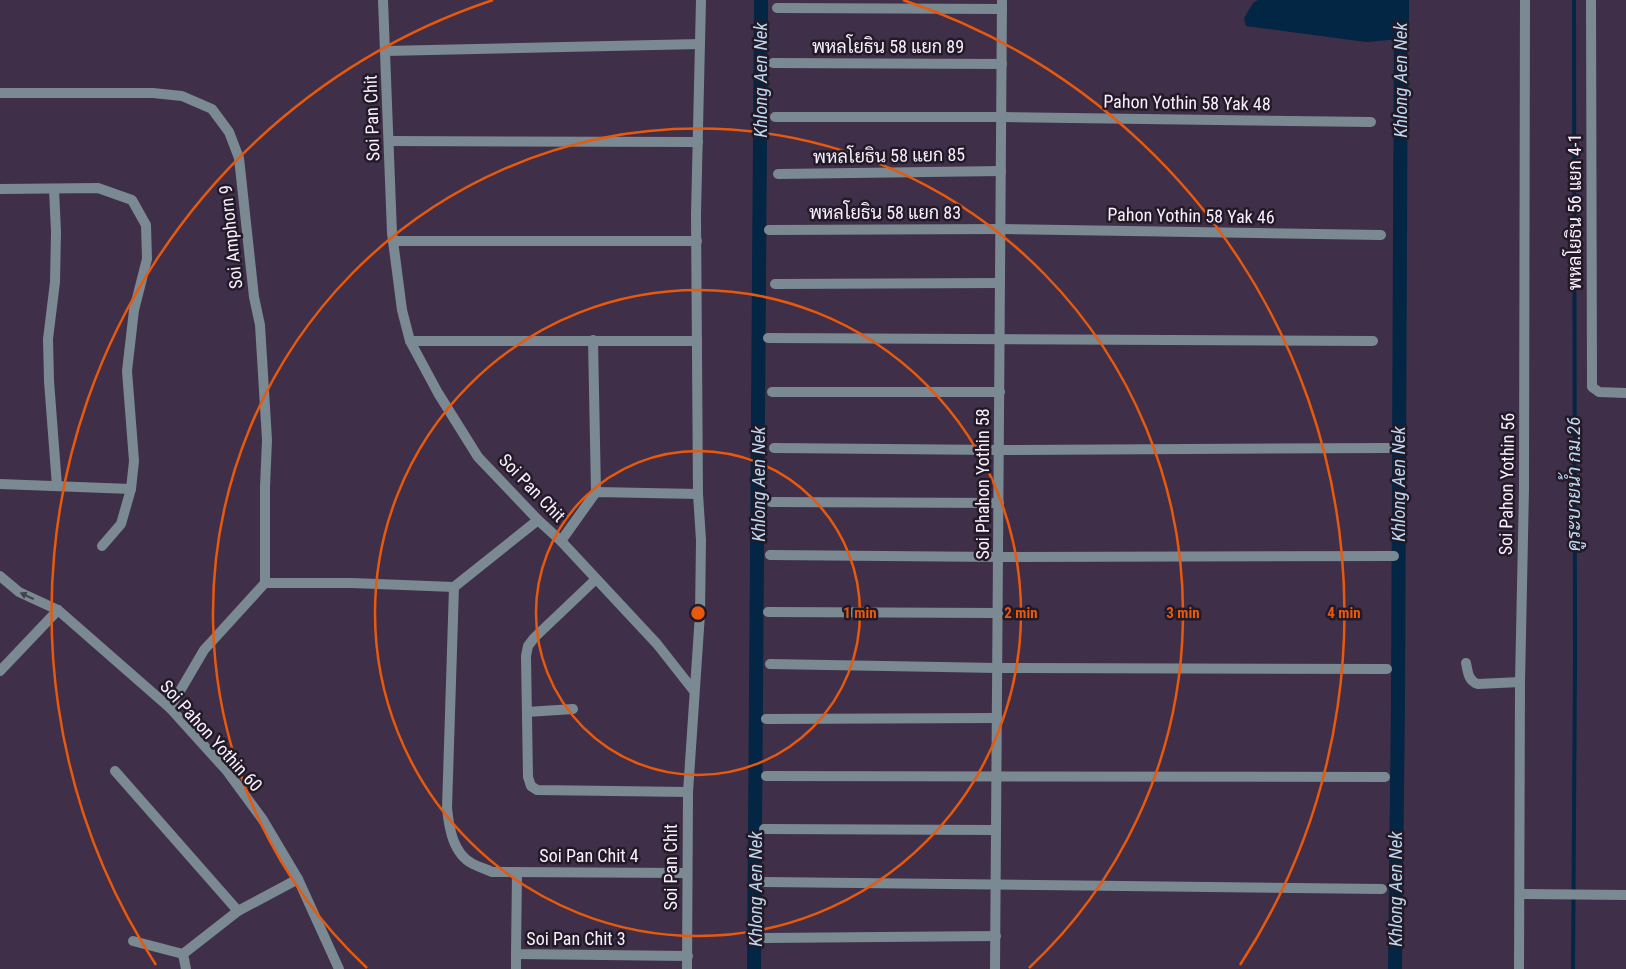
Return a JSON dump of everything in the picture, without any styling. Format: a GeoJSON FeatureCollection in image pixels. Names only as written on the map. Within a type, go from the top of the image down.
{"type":"FeatureCollection","features":[{"type":"Feature","properties":{"kind":"street","name":"Soi Pan Chit"},"geometry":{"type":"LineString","coordinates":[[383,0],[393,241],[402,310],[410,341],[438,394],[478,457],[538,520],[561,541],[657,644],[694,691],[688,792],[686,873],[687,969]]}},
{"type":"Feature","properties":{"kind":"street"},"geometry":{"type":"LineString","coordinates":[[694,691],[700,614],[701,540],[698,494],[696,241],[701,0]]}},
{"type":"Feature","properties":{"kind":"street","name":"Soi Pahon Yothin 56"},"geometry":{"type":"LineString","coordinates":[[1519,969],[1520,682],[1524,489],[1525,0]]}},
{"type":"Feature","properties":{"kind":"street","name":"พหลโยธิน 56 แยก 4-1"},"geometry":{"type":"LineString","coordinates":[[1591,0],[1592,387],[1599,392],[1626,393]]}},
{"type":"Feature","properties":{"kind":"street"},"geometry":{"type":"LineString","coordinates":[[777,8],[1002,5]]}},
{"type":"Feature","properties":{"kind":"street","name":"Soi Phahon Yothin 58"},"geometry":{"type":"LineString","coordinates":[[995,969],[1002,5]]}},
{"type":"Feature","properties":{"kind":"street"},"geometry":{"type":"LineString","coordinates":[[385,51],[700,44]]}},
{"type":"Feature","properties":{"kind":"street","name":"พหลโยธิน 58 แยก 89"},"geometry":{"type":"LineString","coordinates":[[773,63],[1002,64]]}},
{"type":"Feature","properties":{"kind":"street","name":"Soi Amphorn 9"},"geometry":{"type":"LineString","coordinates":[[0,93],[153,94],[182,96],[212,109],[229,132],[239,158],[254,297],[260,325],[267,440],[265,583]]}},
{"type":"Feature","properties":{"kind":"street","name":"Pahon Yothin 58 Yak 48"},"geometry":{"type":"LineString","coordinates":[[775,116],[1371,122]]}},
{"type":"Feature","properties":{"kind":"street"},"geometry":{"type":"LineString","coordinates":[[389,141],[698,142]]}},
{"type":"Feature","properties":{"kind":"street","name":"พหลโยธิน 58 แยก 85"},"geometry":{"type":"LineString","coordinates":[[778,174],[1001,171]]}},
{"type":"Feature","properties":{"kind":"street"},"geometry":{"type":"LineString","coordinates":[[0,190],[98,188],[132,200],[146,225],[147,260],[134,310],[127,371],[134,461],[131,489],[122,524],[102,546]]}},
{"type":"Feature","properties":{"kind":"street"},"geometry":{"type":"LineString","coordinates":[[54,189],[56,282],[48,339],[49,382],[57,486]]}},
{"type":"Feature","properties":{"kind":"street","name":"พหลโยธิน 58 แยก 83"},"geometry":{"type":"LineString","coordinates":[[769,230],[1001,229]]}},
{"type":"Feature","properties":{"kind":"street","name":"Pahon Yothin 58 Yak 46"},"geometry":{"type":"LineString","coordinates":[[1001,229],[1381,235]]}},
{"type":"Feature","properties":{"kind":"street"},"geometry":{"type":"LineString","coordinates":[[393,241],[696,241]]}},
{"type":"Feature","properties":{"kind":"street"},"geometry":{"type":"LineString","coordinates":[[775,284],[1000,282]]}},
{"type":"Feature","properties":{"kind":"street"},"geometry":{"type":"LineString","coordinates":[[768,338],[1373,341]]}},
{"type":"Feature","properties":{"kind":"street"},"geometry":{"type":"LineString","coordinates":[[561,541],[596,492],[593,340]]}},
{"type":"Feature","properties":{"kind":"street"},"geometry":{"type":"LineString","coordinates":[[410,341],[697,341]]}},
{"type":"Feature","properties":{"kind":"street"},"geometry":{"type":"LineString","coordinates":[[772,392],[1000,392]]}},
{"type":"Feature","properties":{"kind":"street"},"geometry":{"type":"LineString","coordinates":[[774,448],[999,450],[1389,448]]}},
{"type":"Feature","properties":{"kind":"street"},"geometry":{"type":"LineString","coordinates":[[0,484],[131,489]]}},
{"type":"Feature","properties":{"kind":"street"},"geometry":{"type":"LineString","coordinates":[[596,492],[698,494]]}},
{"type":"Feature","properties":{"kind":"street"},"geometry":{"type":"LineString","coordinates":[[771,502],[999,503]]}},
{"type":"Feature","properties":{"kind":"street"},"geometry":{"type":"LineString","coordinates":[[170,708],[204,650],[265,583],[352,583],[454,587],[538,520]]}},
{"type":"Feature","properties":{"kind":"street"},"geometry":{"type":"LineString","coordinates":[[770,555],[998,557],[1394,556]]}},
{"type":"Feature","properties":{"kind":"street","name":"Soi Pahon Yothin 60"},"geometry":{"type":"LineString","coordinates":[[0,576],[19,592],[58,610],[170,708],[227,771],[263,820],[298,880],[339,969]]}},
{"type":"Feature","properties":{"kind":"street"},"geometry":{"type":"LineString","coordinates":[[596,579],[528,646],[526,656],[528,777],[531,786],[538,790],[688,792]]}},
{"type":"Feature","properties":{"kind":"street","name":"Soi Pan Chit 4"},"geometry":{"type":"LineString","coordinates":[[454,587],[447,808],[449,830],[458,850],[471,864],[492,872],[686,873]]}},
{"type":"Feature","properties":{"kind":"street"},"geometry":{"type":"LineString","coordinates":[[0,671],[58,610]]}},
{"type":"Feature","properties":{"kind":"street"},"geometry":{"type":"LineString","coordinates":[[768,612],[998,613]]}},
{"type":"Feature","properties":{"kind":"street"},"geometry":{"type":"LineString","coordinates":[[1466,663],[1470,678],[1478,684],[1520,682]]}},
{"type":"Feature","properties":{"kind":"street"},"geometry":{"type":"LineString","coordinates":[[770,664],[998,668],[1387,669]]}},
{"type":"Feature","properties":{"kind":"street"},"geometry":{"type":"LineString","coordinates":[[527,712],[573,709]]}},
{"type":"Feature","properties":{"kind":"street"},"geometry":{"type":"LineString","coordinates":[[766,719],[997,718]]}},
{"type":"Feature","properties":{"kind":"street"},"geometry":{"type":"LineString","coordinates":[[115,771],[238,911]]}},
{"type":"Feature","properties":{"kind":"street"},"geometry":{"type":"LineString","coordinates":[[766,776],[1385,777]]}},
{"type":"Feature","properties":{"kind":"street"},"geometry":{"type":"LineString","coordinates":[[764,829],[996,830]]}},
{"type":"Feature","properties":{"kind":"street","name":"Soi Pan Chit 3"},"geometry":{"type":"LineString","coordinates":[[517,872],[516,954],[688,956]]}},
{"type":"Feature","properties":{"kind":"street"},"geometry":{"type":"LineString","coordinates":[[183,954],[238,911],[298,880]]}},
{"type":"Feature","properties":{"kind":"street"},"geometry":{"type":"LineString","coordinates":[[765,882],[1382,889]]}},
{"type":"Feature","properties":{"kind":"street"},"geometry":{"type":"LineString","coordinates":[[1520,894],[1626,896]]}},
{"type":"Feature","properties":{"kind":"street"},"geometry":{"type":"LineString","coordinates":[[766,938],[996,936]]}},
{"type":"Feature","properties":{"kind":"street"},"geometry":{"type":"LineString","coordinates":[[133,941],[183,954]]}},
{"type":"Feature","properties":{"kind":"street"},"geometry":{"type":"LineString","coordinates":[[183,954],[186,969]]}},
{"type":"Feature","properties":{"kind":"street"},"geometry":{"type":"LineString","coordinates":[[516,954],[516,969]]}},
{"type":"Feature","properties":{"kind":"water"},"geometry":{"type":"Polygon","coordinates":[[[1258,0],[1409,0],[1409,37],[1366,42],[1246,26],[1244,18],[1253,3],[1258,0]]]}},
{"type":"Feature","properties":{"kind":"waterway","name":"Khlong Aen Nek"},"geometry":{"type":"LineString","coordinates":[[754,969],[761,0]]}},
{"type":"Feature","properties":{"kind":"waterway","name":"Khlong Aen Nek"},"geometry":{"type":"LineString","coordinates":[[1395,969],[1401,0]]}},
{"type":"Feature","properties":{"kind":"waterway","name":"คูระบายน้ำ กม.26"},"geometry":{"type":"LineString","coordinates":[[1573,969],[1575,661],[1574,0]]}}]}
